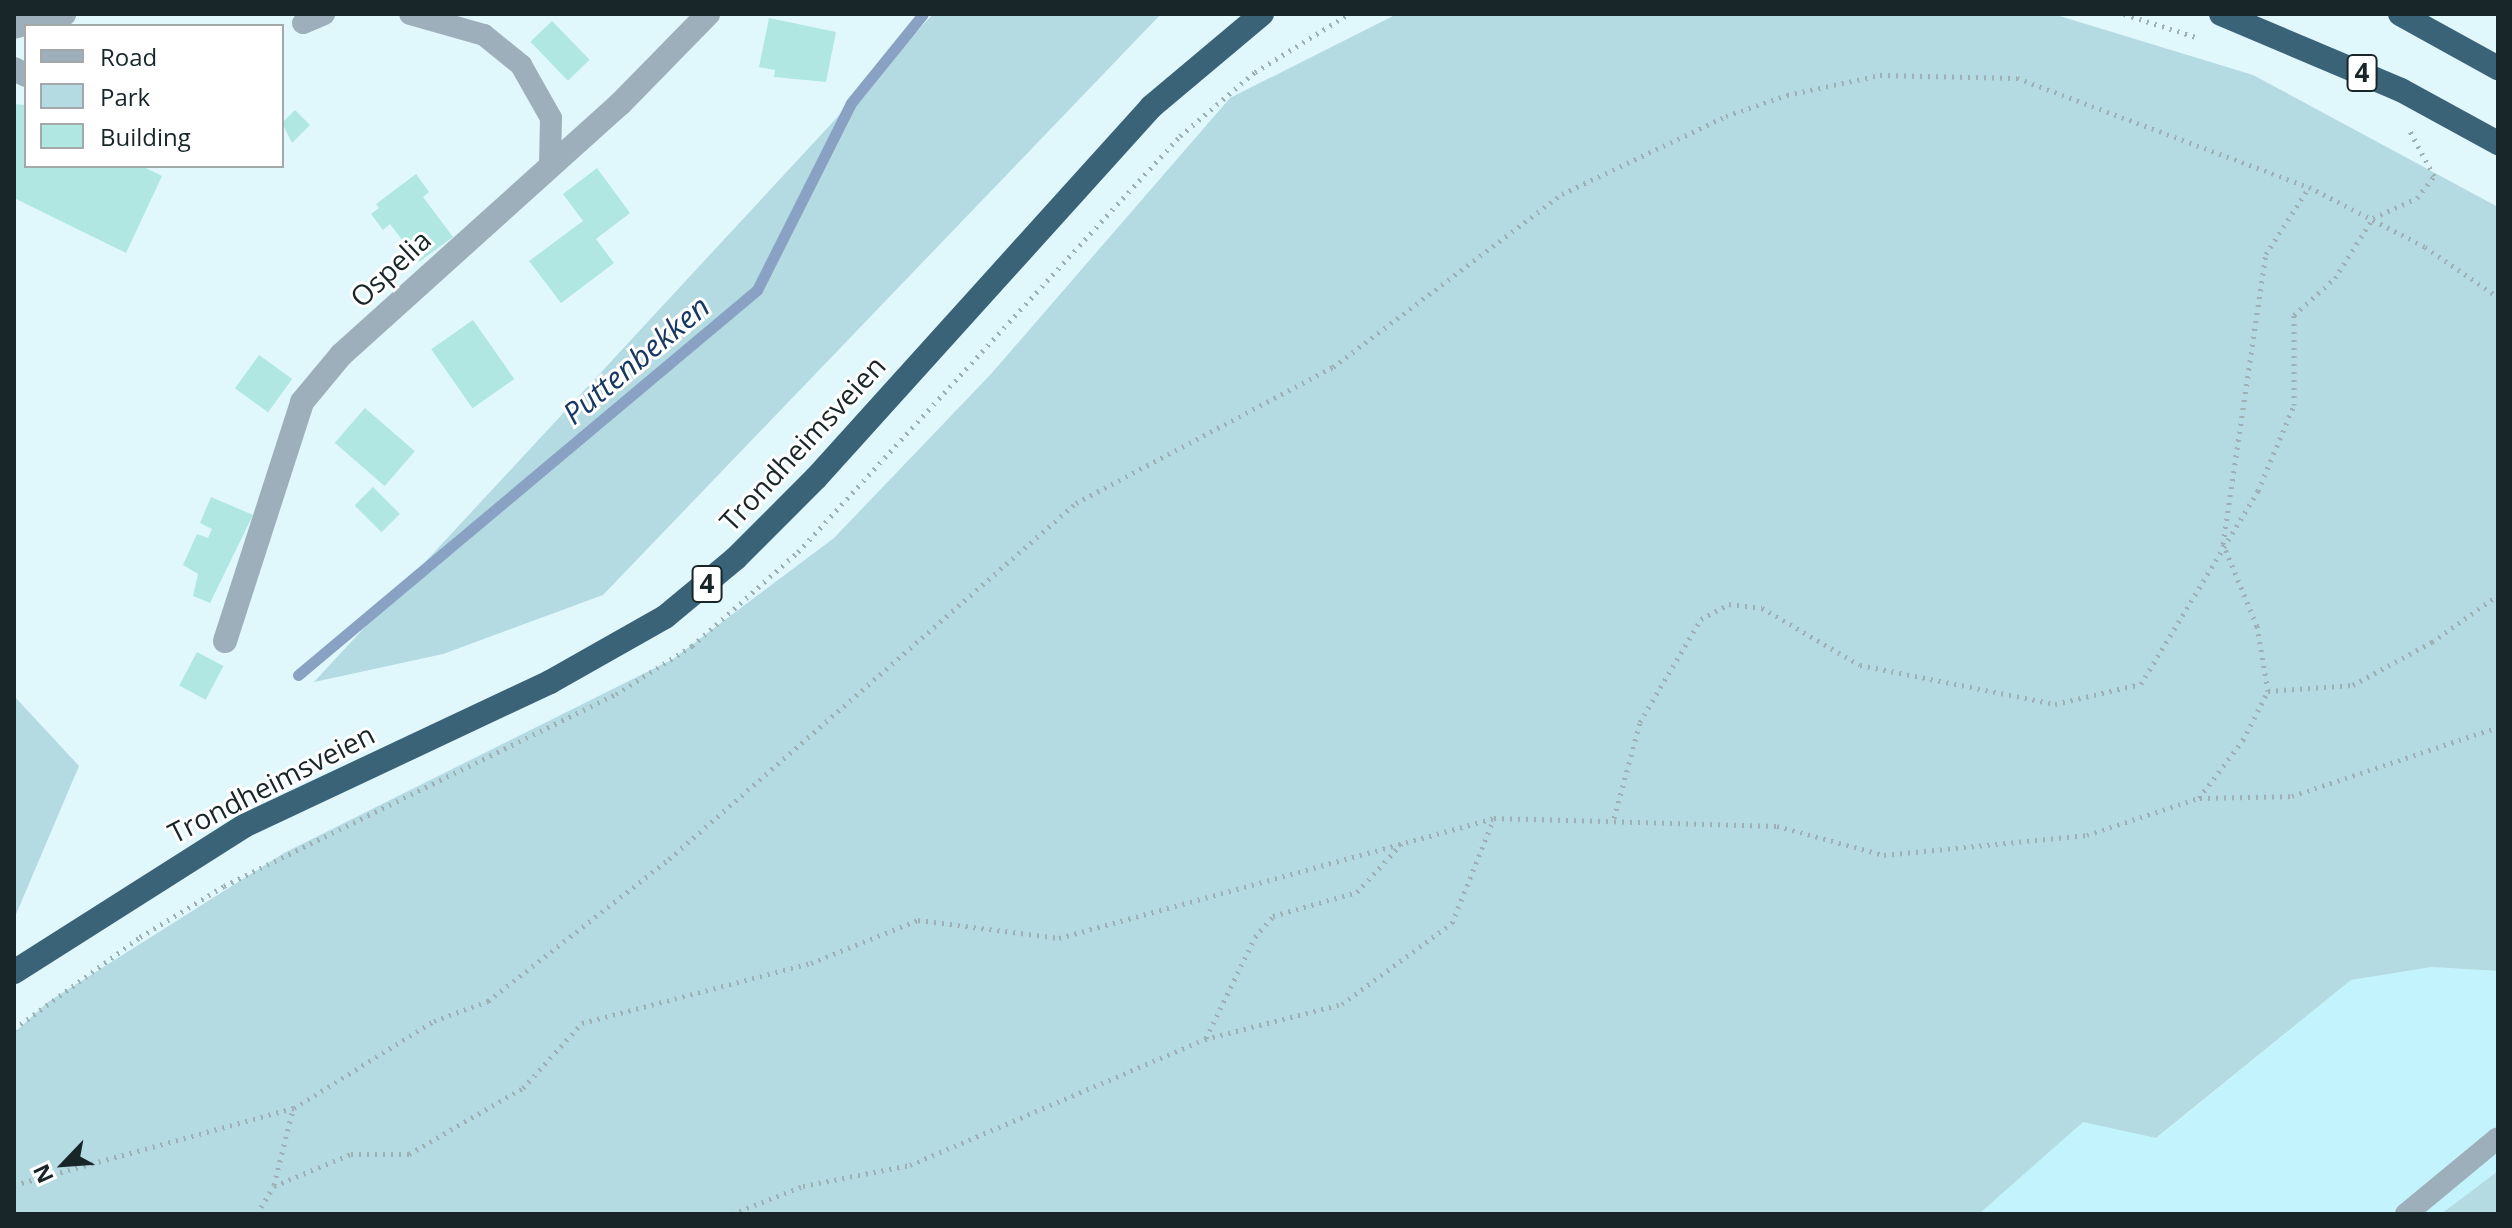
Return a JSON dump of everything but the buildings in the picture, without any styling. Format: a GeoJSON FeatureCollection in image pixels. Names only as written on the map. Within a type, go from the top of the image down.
{"type":"FeatureCollection","features":[{"type":"Feature","properties":{"kind":"highway","name":"Trondheimsveien"},"geometry":{"type":"LineString","coordinates":[[14,972],[116,901],[244,826],[550,682],[665,617],[816,478],[1151,107],[1262,14]]}},
{"type":"Feature","properties":{"kind":"highway","name":"4"},"geometry":{"type":"LineString","coordinates":[[2221,14],[2401,90],[2498,143]]}},
{"type":"Feature","properties":{"kind":"highway"},"geometry":{"type":"LineString","coordinates":[[2400,14],[2498,68]]}},
{"type":"Feature","properties":{"kind":"street"},"geometry":{"type":"LineString","coordinates":[[26,24],[64,14]]}},
{"type":"Feature","properties":{"kind":"street","name":"Ospelia"},"geometry":{"type":"LineString","coordinates":[[225,641],[302,402],[341,355],[550,165],[708,14]]}},
{"type":"Feature","properties":{"kind":"lane"},"geometry":{"type":"LineString","coordinates":[[410,14],[484,35],[521,65],[551,118],[550,165]]}},
{"type":"Feature","properties":{"kind":"lane"},"geometry":{"type":"LineString","coordinates":[[2406,1214],[2498,1138]]}},
{"type":"Feature","properties":{"kind":"path"},"geometry":{"type":"LineString","coordinates":[[14,1185],[294,1108],[434,1021],[488,1001],[669,859],[1076,503],[1333,367],[1496,241],[1605,170],[1787,95],[1880,75],[1932,72],[2017,78],[2069,93],[2309,187],[2373,218],[2498,297]]}},
{"type":"Feature","properties":{"kind":"path"},"geometry":{"type":"LineString","coordinates":[[1614,818],[1640,722],[1701,619],[1729,604],[1762,608],[1860,665],[2055,704],[2141,684],[2223,544],[2258,491],[2294,405],[2294,315],[2335,278],[2373,218],[2417,198],[2434,176],[2408,127]]}},
{"type":"Feature","properties":{"kind":"path"},"geometry":{"type":"LineString","coordinates":[[2199,798],[2243,740],[2268,691],[2257,626],[2223,544],[2266,254],[2309,187]]}},
{"type":"Feature","properties":{"kind":"path"},"geometry":{"type":"LineString","coordinates":[[2268,691],[2353,685],[2432,642],[2498,595]]}},
{"type":"Feature","properties":{"kind":"path"},"geometry":{"type":"LineString","coordinates":[[274,1186],[351,1154],[409,1154],[523,1088],[582,1023],[811,963],[918,920],[1059,938],[1404,840],[1494,818],[1614,818],[1777,826],[1884,855],[2087,835],[2199,798],[2292,796],[2498,727]]}},
{"type":"Feature","properties":{"kind":"path"},"geometry":{"type":"LineString","coordinates":[[732,1214],[803,1186],[910,1165],[1205,1039],[1342,1004],[1452,923],[1494,818]]}},
{"type":"Feature","properties":{"kind":"path"},"geometry":{"type":"LineString","coordinates":[[1205,1039],[1255,937],[1273,916],[1357,892],[1404,840]]}},
{"type":"Feature","properties":{"kind":"path"},"geometry":{"type":"LineString","coordinates":[[257,1214],[274,1186],[294,1108]]}},
{"type":"Feature","properties":{"kind":"shaded area"},"geometry":{"type":"Polygon","coordinates":[[[2432,967],[2498,971],[2498,1171],[2441,1214],[1979,1214],[2083,1121],[2157,1138],[2351,980],[2432,967]]]}},
{"type":"Feature","properties":{"kind":"green space"},"geometry":{"type":"Polygon","coordinates":[[[933,14],[1161,14],[603,595],[443,654],[314,682],[933,14]]]}},
{"type":"Feature","properties":{"kind":"green space"},"geometry":{"type":"Polygon","coordinates":[[[1397,14],[2053,14],[2253,75],[2498,207],[2498,971],[2432,967],[2351,980],[2156,1138],[2083,1122],[1979,1214],[14,1214],[14,1033],[48,1002],[284,853],[673,659],[834,538],[991,374],[1230,98],[1397,14]]]}},
{"type":"Feature","properties":{"kind":"green space"},"geometry":{"type":"Polygon","coordinates":[[[14,696],[79,766],[14,919],[14,696]]]}},
{"type":"Feature","properties":{"kind":"green space"},"geometry":{"type":"Polygon","coordinates":[[[2498,1171],[2498,1214],[2441,1214],[2498,1171]]]}},
{"type":"Feature","properties":{"kind":"waterway","name":"Puttenbekken"},"geometry":{"type":"LineString","coordinates":[[298,675],[757,290],[851,103],[923,14]]}}]}
